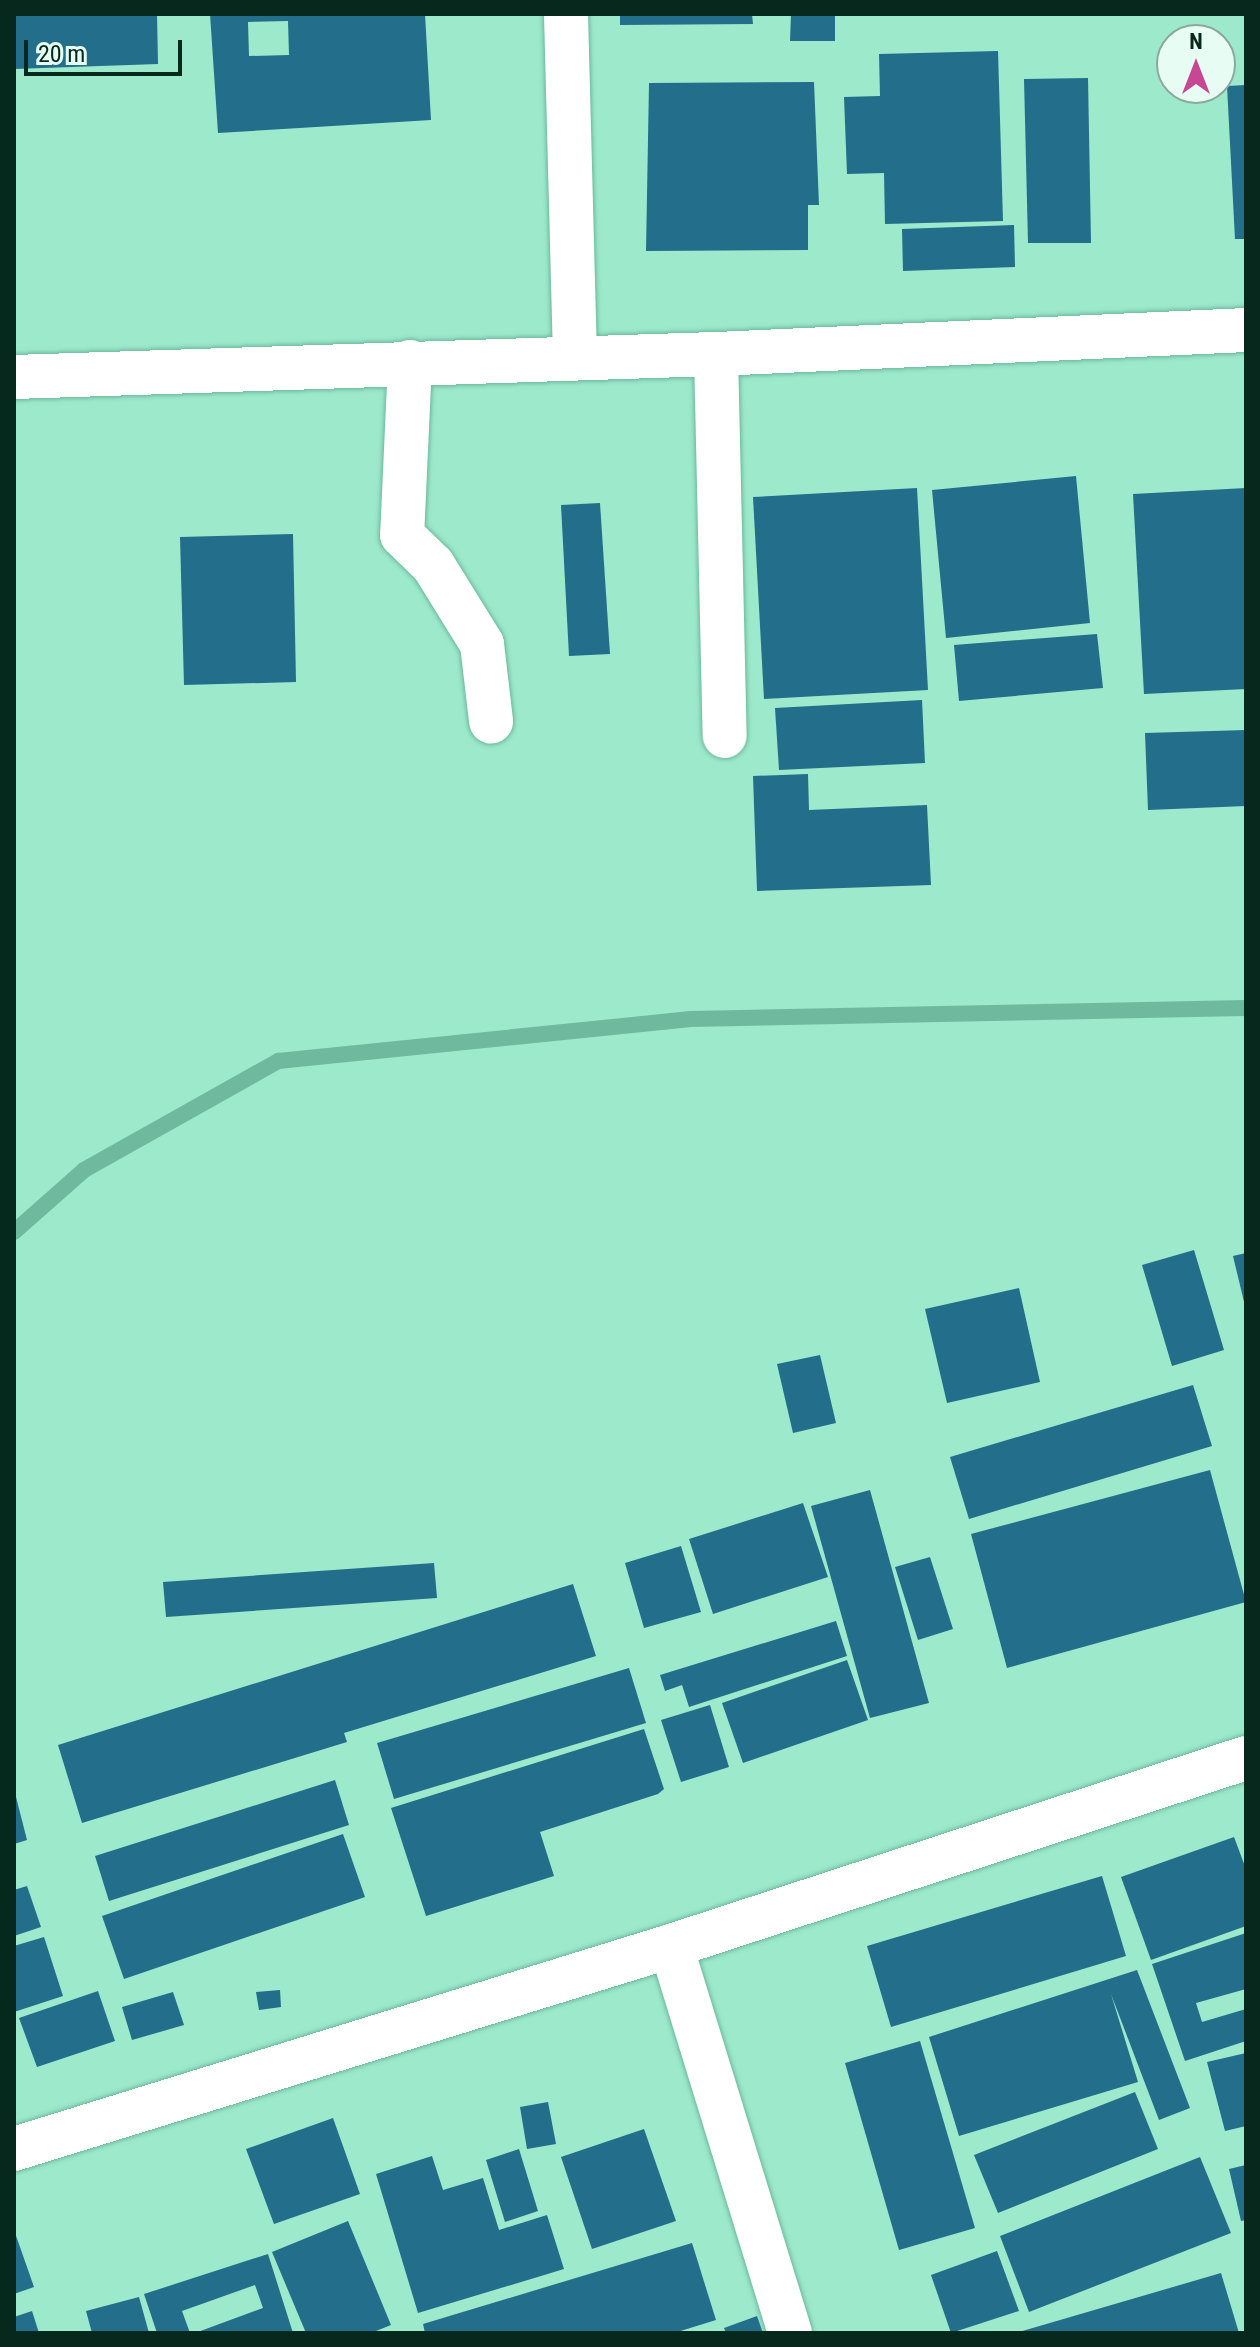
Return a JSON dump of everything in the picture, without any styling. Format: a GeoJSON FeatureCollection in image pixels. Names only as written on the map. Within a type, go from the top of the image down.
{"type":"FeatureCollection","features":[{"type":"Feature","properties":{"kind":"street"},"geometry":{"type":"LineString","coordinates":[[566,14],[575,356]]}},
{"type":"Feature","properties":{"kind":"street"},"geometry":{"type":"LineString","coordinates":[[14,377],[575,356],[716,354],[1246,330]]}},
{"type":"Feature","properties":{"kind":"street"},"geometry":{"type":"LineString","coordinates":[[716,354],[725,736]]}},
{"type":"Feature","properties":{"kind":"street"},"geometry":{"type":"LineString","coordinates":[[410,362],[402,535],[433,565],[482,644],[491,721]]}},
{"type":"Feature","properties":{"kind":"street"},"geometry":{"type":"LineString","coordinates":[[14,2149],[671,1946],[1246,1758]]}},
{"type":"Feature","properties":{"kind":"street"},"geometry":{"type":"LineString","coordinates":[[671,1946],[790,2333]]}},
{"type":"Feature","properties":{"kind":"building"},"geometry":{"type":"Polygon","coordinates":[[[14,14],[157,14],[158,64],[14,69],[14,14]]]}},
{"type":"Feature","properties":{"kind":"building"},"geometry":{"type":"Polygon","coordinates":[[[210,14],[425,14],[431,120],[218,133],[210,14]],[[288,21],[248,22],[249,56],[289,55],[288,21]]]}},
{"type":"Feature","properties":{"kind":"building"},"geometry":{"type":"Polygon","coordinates":[[[620,14],[752,14],[753,24],[620,25],[620,14]]]}},
{"type":"Feature","properties":{"kind":"building"},"geometry":{"type":"Polygon","coordinates":[[[791,14],[835,14],[835,41],[790,41],[791,14]]]}},
{"type":"Feature","properties":{"kind":"building"},"geometry":{"type":"Polygon","coordinates":[[[998,51],[1003,221],[885,224],[884,173],[847,174],[844,97],[880,96],[879,54],[998,51]]]}},
{"type":"Feature","properties":{"kind":"building"},"geometry":{"type":"Polygon","coordinates":[[[1088,78],[1091,243],[1028,243],[1024,79],[1088,78]]]}},
{"type":"Feature","properties":{"kind":"building"},"geometry":{"type":"Polygon","coordinates":[[[814,82],[819,205],[808,205],[808,250],[646,251],[649,83],[814,82]]]}},
{"type":"Feature","properties":{"kind":"building"},"geometry":{"type":"Polygon","coordinates":[[[1246,85],[1246,239],[1235,239],[1228,104],[1236,104],[1236,86],[1246,85]]]}},
{"type":"Feature","properties":{"kind":"building"},"geometry":{"type":"Polygon","coordinates":[[[1014,225],[1015,267],[903,271],[902,229],[1014,225]]]}},
{"type":"Feature","properties":{"kind":"building"},"geometry":{"type":"Polygon","coordinates":[[[1076,476],[1090,623],[946,638],[932,490],[1076,476]]]}},
{"type":"Feature","properties":{"kind":"building"},"geometry":{"type":"Polygon","coordinates":[[[917,488],[928,690],[764,699],[753,497],[917,488]]]}},
{"type":"Feature","properties":{"kind":"building"},"geometry":{"type":"Polygon","coordinates":[[[1246,488],[1246,689],[1144,694],[1133,494],[1246,488]]]}},
{"type":"Feature","properties":{"kind":"building"},"geometry":{"type":"Polygon","coordinates":[[[600,503],[610,654],[569,656],[561,505],[600,503]]]}},
{"type":"Feature","properties":{"kind":"building"},"geometry":{"type":"Polygon","coordinates":[[[293,534],[296,682],[184,685],[180,537],[293,534]]]}},
{"type":"Feature","properties":{"kind":"building"},"geometry":{"type":"Polygon","coordinates":[[[1097,634],[1103,688],[959,701],[954,645],[1097,634]]]}},
{"type":"Feature","properties":{"kind":"building"},"geometry":{"type":"Polygon","coordinates":[[[922,700],[925,763],[779,770],[775,708],[922,700]]]}},
{"type":"Feature","properties":{"kind":"building"},"geometry":{"type":"Polygon","coordinates":[[[1246,730],[1246,806],[1148,810],[1145,733],[1246,730]]]}},
{"type":"Feature","properties":{"kind":"building"},"geometry":{"type":"Polygon","coordinates":[[[808,774],[809,810],[927,805],[931,885],[757,891],[753,776],[808,774]]]}},
{"type":"Feature","properties":{"kind":"building"},"geometry":{"type":"Polygon","coordinates":[[[1194,1250],[1224,1350],[1172,1366],[1142,1265],[1194,1250]]]}},
{"type":"Feature","properties":{"kind":"building"},"geometry":{"type":"Polygon","coordinates":[[[1246,1253],[1246,1306],[1245,1306],[1233,1256],[1246,1253]]]}},
{"type":"Feature","properties":{"kind":"building"},"geometry":{"type":"Polygon","coordinates":[[[1019,1288],[1040,1382],[947,1403],[925,1309],[1019,1288]]]}},
{"type":"Feature","properties":{"kind":"building"},"geometry":{"type":"Polygon","coordinates":[[[820,1355],[836,1423],[793,1433],[777,1364],[820,1355]]]}},
{"type":"Feature","properties":{"kind":"building"},"geometry":{"type":"Polygon","coordinates":[[[1193,1385],[1212,1446],[969,1519],[950,1457],[1193,1385]]]}},
{"type":"Feature","properties":{"kind":"building"},"geometry":{"type":"Polygon","coordinates":[[[1210,1470],[1246,1602],[1007,1668],[971,1534],[1210,1470]]]}},
{"type":"Feature","properties":{"kind":"building"},"geometry":{"type":"Polygon","coordinates":[[[870,1490],[929,1703],[870,1718],[811,1506],[870,1490]]]}},
{"type":"Feature","properties":{"kind":"building"},"geometry":{"type":"Polygon","coordinates":[[[803,1503],[828,1577],[713,1614],[689,1539],[803,1503]]]}},
{"type":"Feature","properties":{"kind":"building"},"geometry":{"type":"Polygon","coordinates":[[[681,1546],[701,1612],[644,1628],[625,1563],[681,1546]]]}},
{"type":"Feature","properties":{"kind":"building"},"geometry":{"type":"Polygon","coordinates":[[[930,1557],[953,1629],[918,1640],[895,1567],[930,1557]]]}},
{"type":"Feature","properties":{"kind":"building"},"geometry":{"type":"Polygon","coordinates":[[[434,1563],[437,1598],[166,1617],[163,1582],[434,1563]]]}},
{"type":"Feature","properties":{"kind":"building"},"geometry":{"type":"Polygon","coordinates":[[[573,1584],[596,1656],[344,1733],[347,1742],[82,1823],[58,1745],[573,1584]]]}},
{"type":"Feature","properties":{"kind":"building"},"geometry":{"type":"Polygon","coordinates":[[[836,1621],[847,1656],[689,1707],[682,1685],[665,1691],[660,1675],[836,1621]]]}},
{"type":"Feature","properties":{"kind":"building"},"geometry":{"type":"Polygon","coordinates":[[[847,1660],[868,1720],[743,1763],[722,1703],[847,1660]]]}},
{"type":"Feature","properties":{"kind":"building"},"geometry":{"type":"Polygon","coordinates":[[[629,1668],[646,1723],[394,1799],[377,1743],[629,1668]]]}},
{"type":"Feature","properties":{"kind":"building"},"geometry":{"type":"Polygon","coordinates":[[[710,1705],[729,1767],[681,1782],[661,1720],[710,1705]]]}},
{"type":"Feature","properties":{"kind":"building"},"geometry":{"type":"Polygon","coordinates":[[[644,1729],[664,1789],[658,1794],[540,1832],[554,1876],[426,1916],[391,1808],[644,1729]]]}},
{"type":"Feature","properties":{"kind":"building"},"geometry":{"type":"Polygon","coordinates":[[[335,1780],[349,1825],[109,1901],[95,1856],[335,1780]]]}},
{"type":"Feature","properties":{"kind":"building"},"geometry":{"type":"Polygon","coordinates":[[[14,1789],[27,1840],[14,1844],[14,1789]]]}},
{"type":"Feature","properties":{"kind":"building"},"geometry":{"type":"Polygon","coordinates":[[[343,1834],[365,1897],[124,1979],[102,1916],[343,1834]]]}},
{"type":"Feature","properties":{"kind":"building"},"geometry":{"type":"Polygon","coordinates":[[[1234,1837],[1246,1869],[1246,1926],[1151,1960],[1121,1877],[1234,1837]]]}},
{"type":"Feature","properties":{"kind":"building"},"geometry":{"type":"Polygon","coordinates":[[[1102,1876],[1126,1956],[891,2027],[867,1946],[1102,1876]]]}},
{"type":"Feature","properties":{"kind":"building"},"geometry":{"type":"Polygon","coordinates":[[[27,1886],[41,1927],[14,1936],[14,1890],[27,1886]]]}},
{"type":"Feature","properties":{"kind":"building"},"geometry":{"type":"Polygon","coordinates":[[[1246,1933],[1246,1989],[1196,2003],[1202,2022],[1246,2009],[1246,2041],[1185,2061],[1152,1964],[1246,1933]]]}},
{"type":"Feature","properties":{"kind":"building"},"geometry":{"type":"Polygon","coordinates":[[[44,1937],[63,1996],[14,2012],[14,1946],[44,1937]]]}},
{"type":"Feature","properties":{"kind":"building"},"geometry":{"type":"Polygon","coordinates":[[[1137,1970],[1190,2108],[1159,2120],[1111,1994],[1138,2082],[959,2136],[929,2037],[1137,1970]]]}},
{"type":"Feature","properties":{"kind":"building"},"geometry":{"type":"Polygon","coordinates":[[[280,1990],[281,2007],[259,2010],[256,1992],[280,1990]]]}},
{"type":"Feature","properties":{"kind":"building"},"geometry":{"type":"Polygon","coordinates":[[[98,1991],[115,2041],[37,2067],[19,2018],[98,1991]]]}},
{"type":"Feature","properties":{"kind":"building"},"geometry":{"type":"Polygon","coordinates":[[[173,1992],[184,2025],[132,2040],[122,2007],[173,1992]]]}},
{"type":"Feature","properties":{"kind":"building"},"geometry":{"type":"Polygon","coordinates":[[[920,2041],[975,2228],[899,2250],[845,2063],[920,2041]]]}},
{"type":"Feature","properties":{"kind":"building"},"geometry":{"type":"Polygon","coordinates":[[[1246,2053],[1246,2126],[1225,2131],[1207,2062],[1246,2053]]]}},
{"type":"Feature","properties":{"kind":"building"},"geometry":{"type":"Polygon","coordinates":[[[1135,2092],[1158,2149],[998,2213],[974,2155],[1135,2092]]]}},
{"type":"Feature","properties":{"kind":"building"},"geometry":{"type":"Polygon","coordinates":[[[548,2102],[556,2144],[527,2149],[520,2107],[548,2102]]]}},
{"type":"Feature","properties":{"kind":"building"},"geometry":{"type":"Polygon","coordinates":[[[333,2118],[360,2194],[274,2224],[246,2149],[333,2118]]]}},
{"type":"Feature","properties":{"kind":"building"},"geometry":{"type":"Polygon","coordinates":[[[644,2129],[676,2221],[592,2249],[561,2157],[644,2129]]]}},
{"type":"Feature","properties":{"kind":"building"},"geometry":{"type":"Polygon","coordinates":[[[519,2149],[538,2211],[505,2222],[486,2160],[519,2149]]]}},
{"type":"Feature","properties":{"kind":"building"},"geometry":{"type":"Polygon","coordinates":[[[432,2156],[443,2190],[483,2178],[499,2230],[547,2215],[564,2269],[418,2313],[376,2174],[432,2156]]]}},
{"type":"Feature","properties":{"kind":"building"},"geometry":{"type":"Polygon","coordinates":[[[1200,2157],[1231,2233],[1029,2312],[1000,2236],[1200,2157]]]}},
{"type":"Feature","properties":{"kind":"building"},"geometry":{"type":"Polygon","coordinates":[[[1246,2165],[1246,2220],[1241,2221],[1229,2169],[1246,2165]]]}},
{"type":"Feature","properties":{"kind":"building"},"geometry":{"type":"Polygon","coordinates":[[[348,2221],[391,2325],[371,2333],[306,2333],[272,2252],[348,2221]]]}},
{"type":"Feature","properties":{"kind":"building"},"geometry":{"type":"Polygon","coordinates":[[[14,2230],[34,2287],[14,2294],[14,2230]]]}},
{"type":"Feature","properties":{"kind":"building"},"geometry":{"type":"Polygon","coordinates":[[[692,2243],[716,2320],[674,2333],[425,2333],[423,2324],[692,2243]]]}},
{"type":"Feature","properties":{"kind":"building"},"geometry":{"type":"Polygon","coordinates":[[[997,2251],[1019,2311],[951,2333],[931,2275],[997,2251]]]}},
{"type":"Feature","properties":{"kind":"building"},"geometry":{"type":"Polygon","coordinates":[[[268,2254],[293,2333],[195,2333],[263,2308],[255,2285],[182,2311],[190,2333],[157,2333],[144,2294],[268,2254]]]}},
{"type":"Feature","properties":{"kind":"building"},"geometry":{"type":"Polygon","coordinates":[[[1221,2273],[1239,2333],[1019,2333],[1019,2332],[1221,2273]]]}},
{"type":"Feature","properties":{"kind":"building"},"geometry":{"type":"Polygon","coordinates":[[[139,2297],[149,2333],[92,2333],[86,2311],[139,2297]]]}},
{"type":"Feature","properties":{"kind":"building"},"geometry":{"type":"Polygon","coordinates":[[[32,2311],[39,2333],[14,2333],[14,2317],[32,2311]]]}},
{"type":"Feature","properties":{"kind":"building"},"geometry":{"type":"Polygon","coordinates":[[[757,2316],[763,2333],[726,2333],[724,2328],[757,2316]]]}},
{"type":"Feature","properties":{"kind":"waterway"},"geometry":{"type":"LineString","coordinates":[[14,1232],[84,1170],[278,1061],[691,1019],[1246,1008]]}}]}
